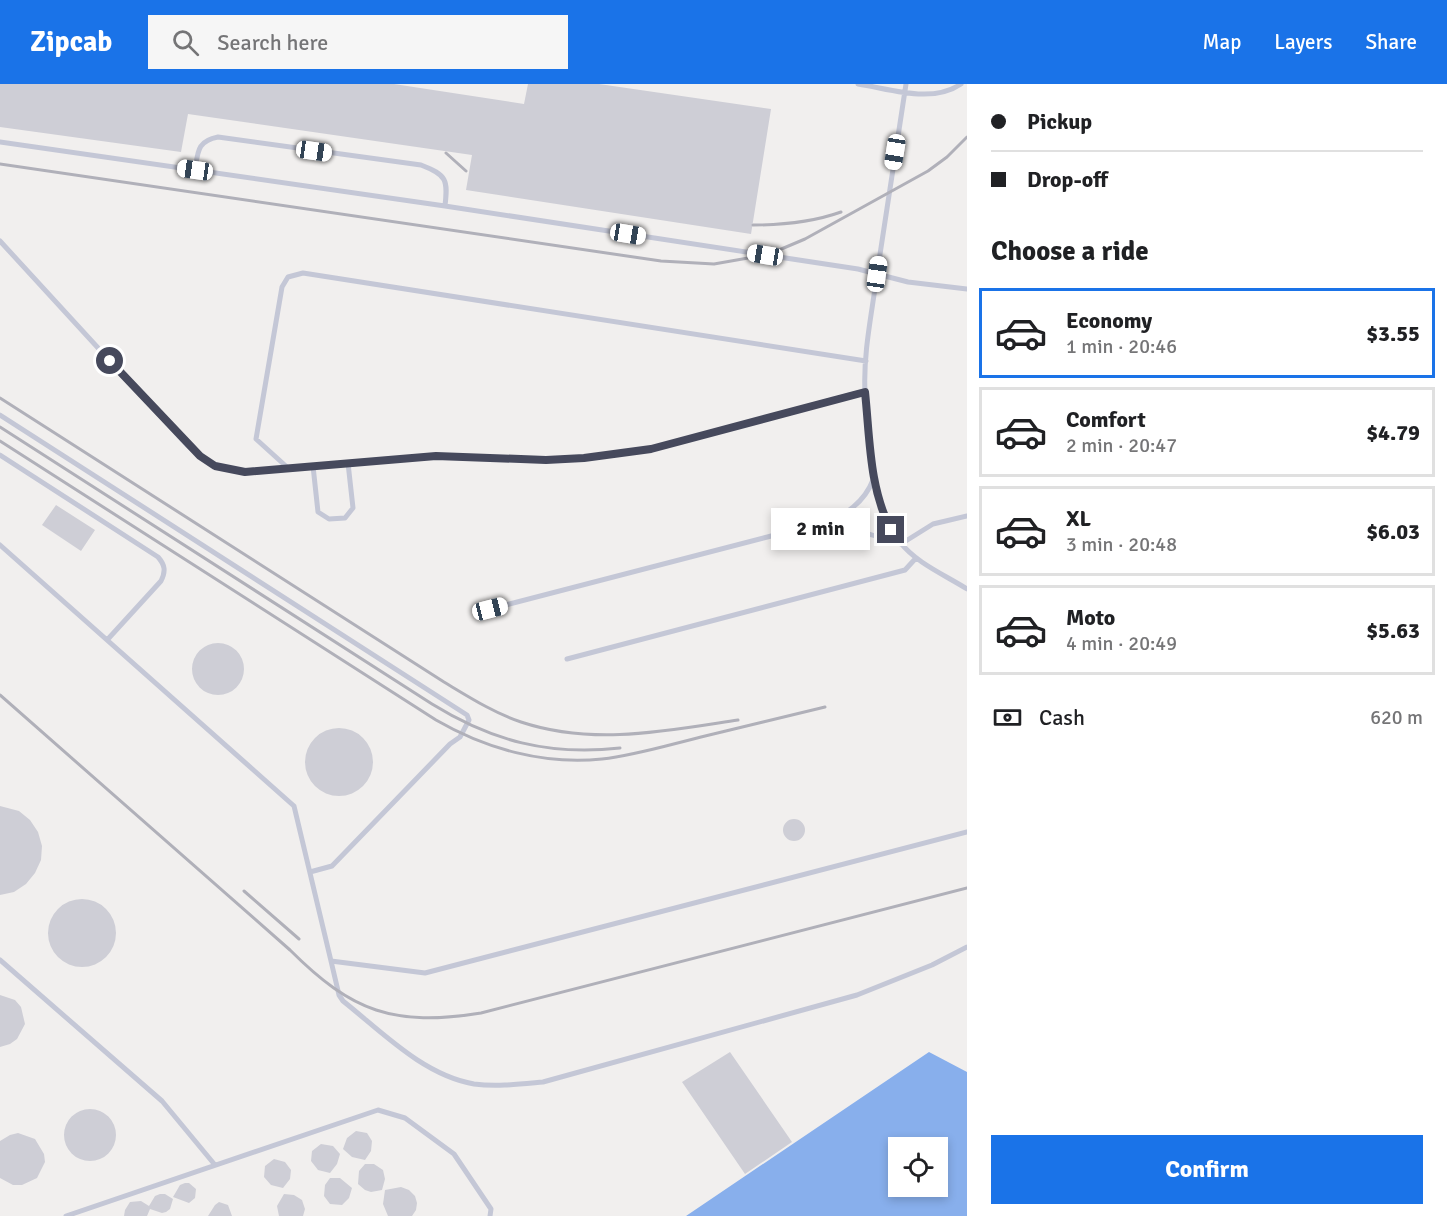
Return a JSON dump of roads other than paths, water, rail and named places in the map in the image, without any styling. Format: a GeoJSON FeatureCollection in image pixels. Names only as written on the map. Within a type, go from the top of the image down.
{"type":"FeatureCollection","features":[{"type":"Feature","properties":{"kind":"lane"},"geometry":{"type":"LineString","coordinates":[[858,84],[904,92],[937,94],[952,90],[961,84]]}},
{"type":"Feature","properties":{"kind":"lane"},"geometry":{"type":"LineString","coordinates":[[906,84],[866,361],[865,392],[873,478],[882,513],[901,544],[916,558],[967,589]]}},
{"type":"Feature","properties":{"kind":"lane"},"geometry":{"type":"LineString","coordinates":[[195,170],[201,145],[207,139],[218,137],[421,165],[435,170],[445,178],[447,188],[445,206]]}},
{"type":"Feature","properties":{"kind":"lane"},"geometry":{"type":"LineString","coordinates":[[0,142],[445,206],[858,269],[908,282],[967,289]]}},
{"type":"Feature","properties":{"kind":"lane"},"geometry":{"type":"LineString","coordinates":[[0,241],[180,437],[200,456],[215,466],[230,470],[245,472],[436,456],[546,460],[595,457],[651,449],[865,392]]}},
{"type":"Feature","properties":{"kind":"lane"},"geometry":{"type":"LineString","coordinates":[[288,468],[256,440],[282,287],[288,277],[303,273],[866,361]]}},
{"type":"Feature","properties":{"kind":"lane"},"geometry":{"type":"LineString","coordinates":[[0,415],[467,715],[469,720],[460,737],[450,744],[332,866],[310,872]]}},
{"type":"Feature","properties":{"kind":"lane"},"geometry":{"type":"LineString","coordinates":[[0,455],[163,562],[165,574],[161,581],[108,639]]}},
{"type":"Feature","properties":{"kind":"lane"},"geometry":{"type":"LineString","coordinates":[[313,466],[318,512],[329,519],[345,518],[353,508],[348,463]]}},
{"type":"Feature","properties":{"kind":"lane"},"geometry":{"type":"LineString","coordinates":[[824,525],[845,514],[859,502],[869,490],[873,478]]}},
{"type":"Feature","properties":{"kind":"lane"},"geometry":{"type":"LineString","coordinates":[[490,609],[806,527],[824,525],[859,531],[901,544],[933,525],[967,516]]}},
{"type":"Feature","properties":{"kind":"lane"},"geometry":{"type":"LineString","coordinates":[[0,545],[294,806],[339,995],[343,1001],[419,1061],[447,1076],[474,1084],[509,1085],[543,1082],[857,995],[932,965],[967,947]]}},
{"type":"Feature","properties":{"kind":"lane"},"geometry":{"type":"LineString","coordinates":[[567,659],[905,570],[916,558]]}},
{"type":"Feature","properties":{"kind":"lane"},"geometry":{"type":"LineString","coordinates":[[331,961],[426,973],[967,832]]}},
{"type":"Feature","properties":{"kind":"lane"},"geometry":{"type":"LineString","coordinates":[[0,960],[162,1101],[214,1165]]}},
{"type":"Feature","properties":{"kind":"lane"},"geometry":{"type":"LineString","coordinates":[[66,1216],[378,1110],[405,1118],[454,1154],[491,1209],[490,1216]]}},
{"type":"Feature","properties":{"kind":"water"},"geometry":{"type":"Polygon","coordinates":[[[929,1052],[967,1072],[967,1216],[686,1216],[929,1052]]]}},
{"type":"Feature","properties":{"kind":"railway"},"geometry":{"type":"LineString","coordinates":[[0,164],[661,261],[714,264],[765,255],[805,239],[928,171],[947,157],[967,137]]}},
{"type":"Feature","properties":{"kind":"railway"},"geometry":{"type":"LineString","coordinates":[[446,153],[466,171]]}},
{"type":"Feature","properties":{"kind":"railway"},"geometry":{"type":"LineString","coordinates":[[753,225],[798,222],[841,212]]}},
{"type":"Feature","properties":{"kind":"railway"},"geometry":{"type":"LineString","coordinates":[[0,398],[444,682],[501,714],[548,729],[602,735],[657,732],[738,720]]}},
{"type":"Feature","properties":{"kind":"railway"},"geometry":{"type":"LineString","coordinates":[[0,427],[454,717],[477,728],[522,743],[569,750],[620,748]]}},
{"type":"Feature","properties":{"kind":"railway"},"geometry":{"type":"LineString","coordinates":[[0,441],[436,720],[495,747],[559,760],[602,759],[640,752],[825,707]]}},
{"type":"Feature","properties":{"kind":"railway"},"geometry":{"type":"LineString","coordinates":[[0,695],[312,971],[355,1001],[399,1016],[423,1018],[481,1013],[967,888]]}},
{"type":"Feature","properties":{"kind":"railway"},"geometry":{"type":"LineString","coordinates":[[244,891],[299,939]]}}]}
